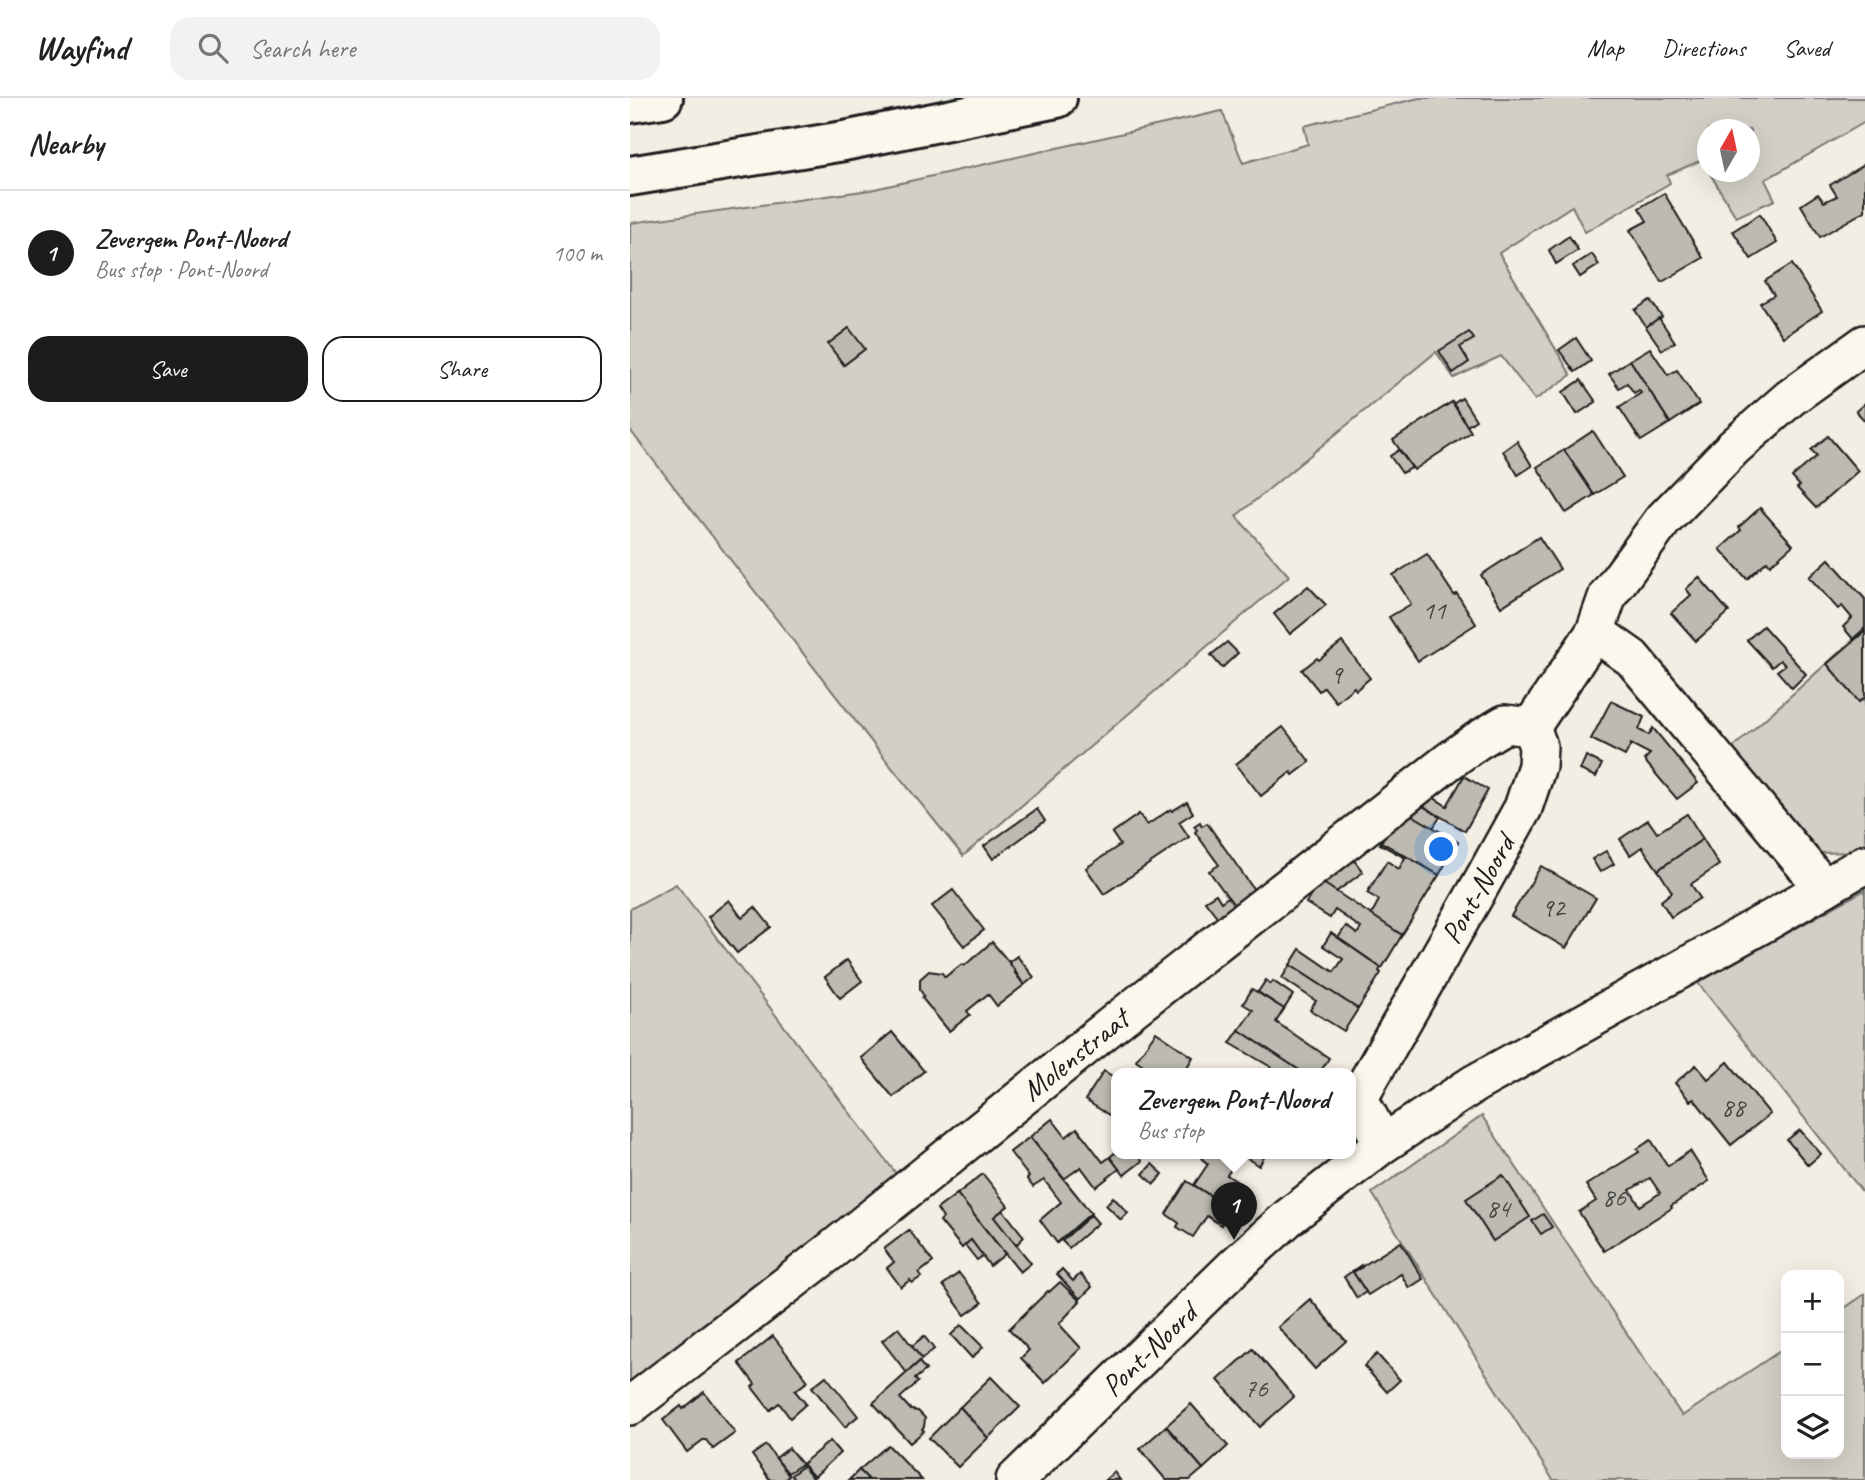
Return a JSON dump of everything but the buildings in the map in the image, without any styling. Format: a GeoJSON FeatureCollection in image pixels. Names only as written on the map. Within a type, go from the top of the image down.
{"type":"FeatureCollection","features":[{"type":"Feature","properties":{"kind":"highway"},"geometry":{"type":"LineString","coordinates":[[630,103],[663,98]]}},
{"type":"Feature","properties":{"kind":"highway"},"geometry":{"type":"LineString","coordinates":[[630,176],[844,141],[1057,98]]}},
{"type":"Feature","properties":{"kind":"street"},"geometry":{"type":"LineString","coordinates":[[1531,727],[1595,632],[1608,595],[1663,520],[1733,447],[1790,398],[1865,344]]}},
{"type":"Feature","properties":{"kind":"street"},"geometry":{"type":"LineString","coordinates":[[1595,632],[1632,658],[1824,888]]}},
{"type":"Feature","properties":{"kind":"street","name":"Molenstraat"},"geometry":{"type":"LineString","coordinates":[[630,1406],[832,1250],[1122,1017],[1449,761],[1505,724],[1531,727]]}},
{"type":"Feature","properties":{"kind":"street","name":"Pont-Noord"},"geometry":{"type":"LineString","coordinates":[[1383,1144],[1359,1099],[1523,808],[1537,766],[1538,746],[1531,727]]}},
{"type":"Feature","properties":{"kind":"street","name":"Pont-Noord"},"geometry":{"type":"LineString","coordinates":[[1015,1480],[1236,1265],[1289,1217],[1383,1144],[1474,1084],[1865,864]]}},
{"type":"Feature","properties":{"kind":"shaded area"},"geometry":{"type":"Polygon","coordinates":[[[1419,98],[1865,98],[1865,122],[1765,180],[1775,200],[1736,217],[1715,182],[1760,182],[1760,119],[1697,119],[1697,162],[1667,175],[1670,183],[1585,232],[1572,206],[1499,253],[1571,375],[1535,400],[1501,356],[1454,378],[1436,352],[1236,516],[1289,576],[963,856],[630,430],[630,223],[870,190],[1222,111],[1243,163],[1308,144],[1304,126],[1419,98]]]}},
{"type":"Feature","properties":{"kind":"shaded area"},"geometry":{"type":"Polygon","coordinates":[[[1865,629],[1865,845],[1853,852],[1819,853],[1728,752],[1865,629]]]}},
{"type":"Feature","properties":{"kind":"shaded area"},"geometry":{"type":"Polygon","coordinates":[[[676,884],[901,1180],[630,1385],[630,909],[676,884]]]}},
{"type":"Feature","properties":{"kind":"shaded area"},"geometry":{"type":"Polygon","coordinates":[[[1865,890],[1865,1195],[1698,983],[1865,890]]]}},
{"type":"Feature","properties":{"kind":"shaded area"},"geometry":{"type":"Polygon","coordinates":[[[1482,1116],[1682,1416],[1781,1350],[1781,1459],[1844,1459],[1844,1309],[1865,1294],[1865,1480],[1553,1480],[1372,1193],[1482,1116]]]}},
{"type":"Feature","properties":{"kind":"place","name":"Zevergem Pont-Noord"},"geometry":{"type":"Point","coordinates":[1234,1240]}}]}
